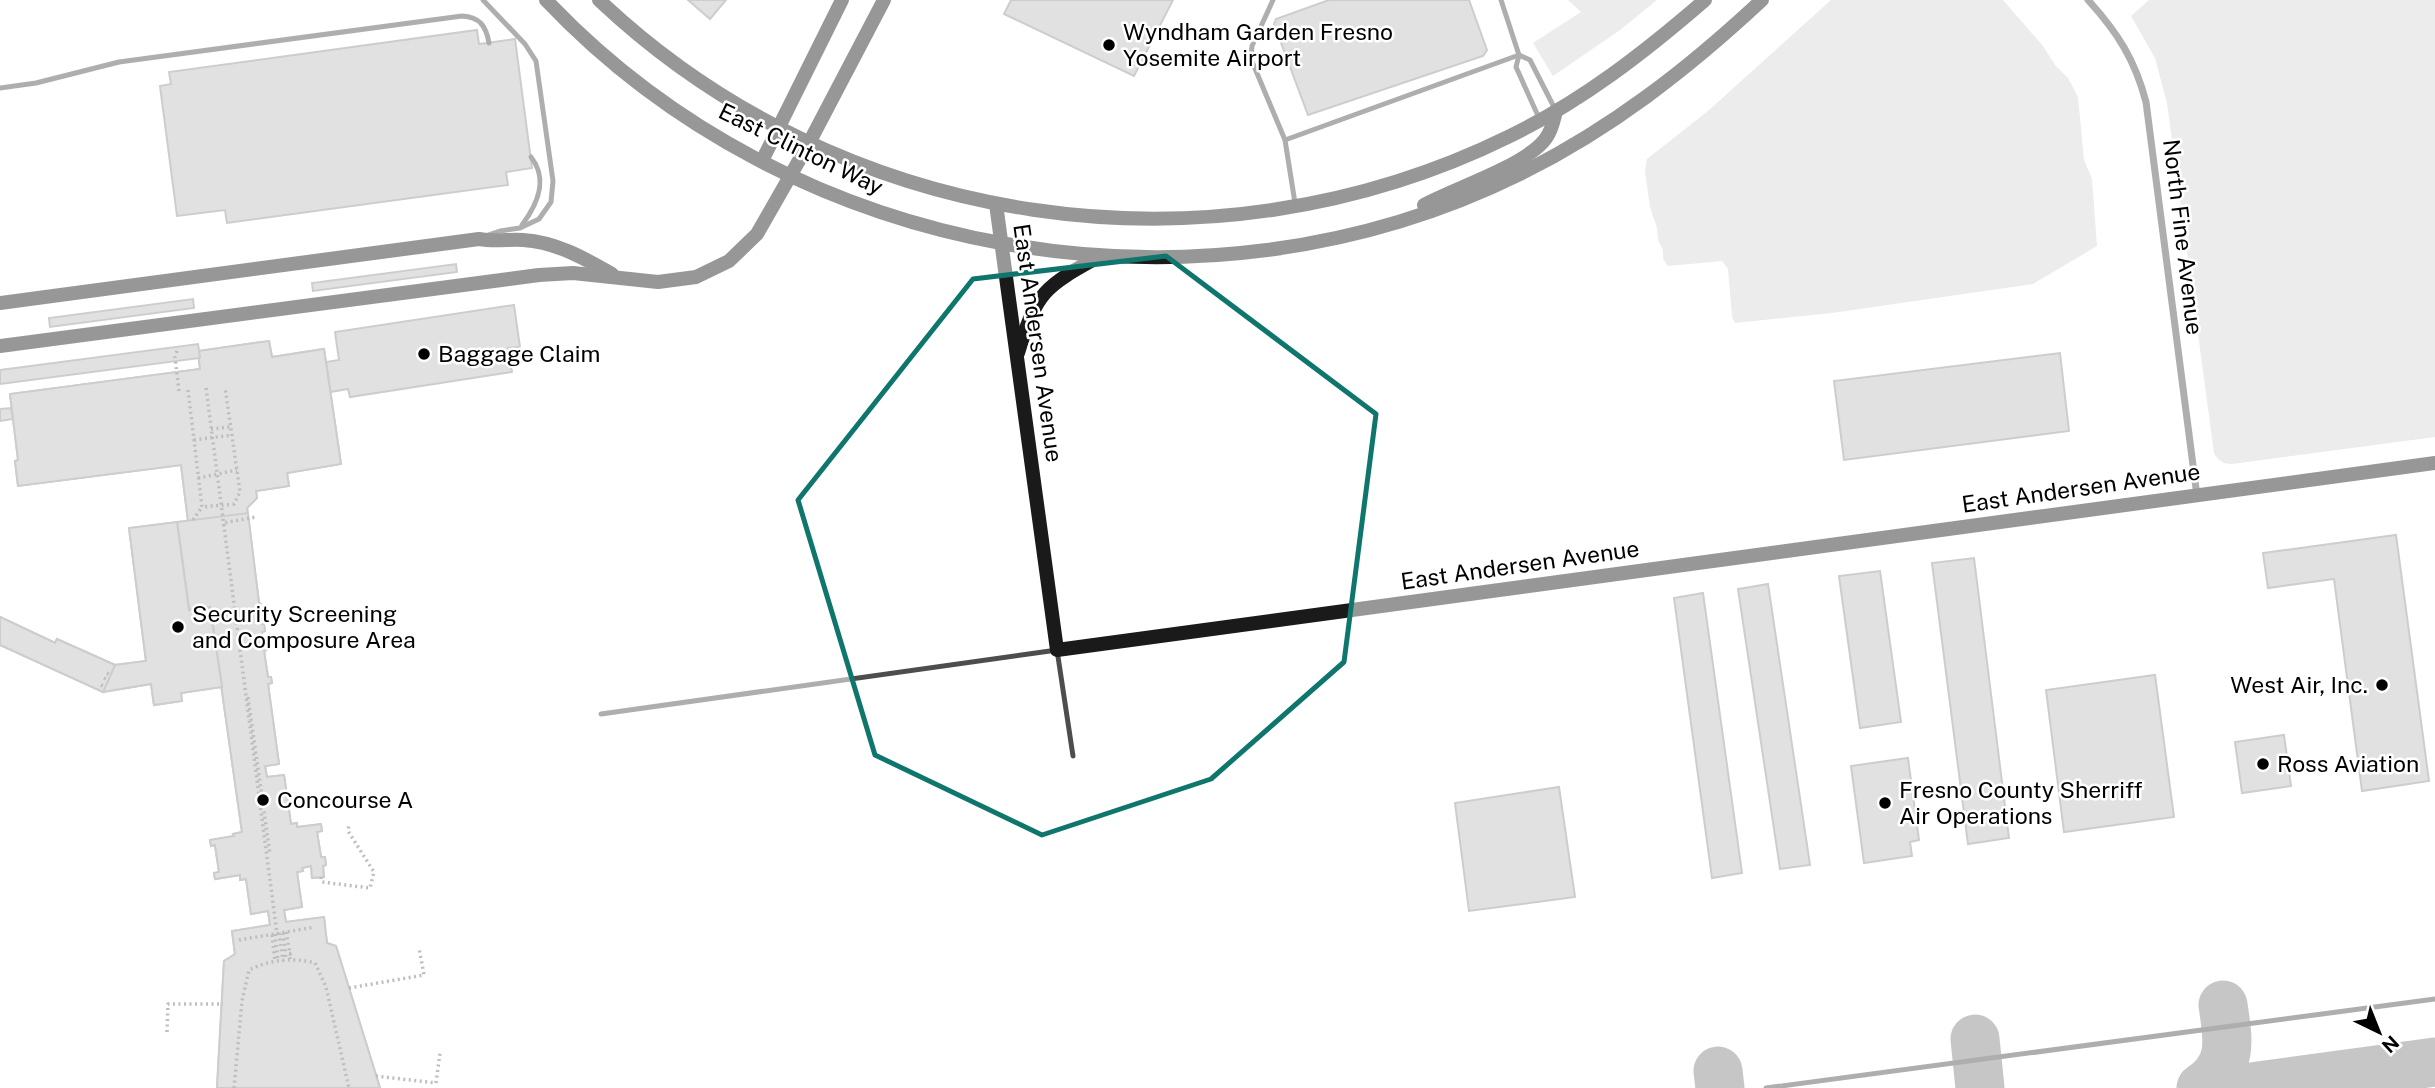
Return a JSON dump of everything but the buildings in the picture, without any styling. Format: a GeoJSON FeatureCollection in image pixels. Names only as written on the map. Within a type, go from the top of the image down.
{"type":"FeatureCollection","features":[{"type":"Feature","properties":{"kind":"main road","name":"East Clinton Way"},"geometry":{"type":"LineString","coordinates":[[546,0],[590,42],[653,93],[701,127],[762,161],[879,212],[941,230],[1048,251],[1100,256],[1193,257],[1269,250],[1352,234],[1455,202],[1518,175],[1601,129],[1674,78],[1762,0]]}},
{"type":"Feature","properties":{"kind":"main road","name":"East Clinton Way"},"geometry":{"type":"LineString","coordinates":[[599,0],[640,36],[741,108],[809,143],[889,176],[996,204],[1065,215],[1135,219],[1217,216],[1296,206],[1384,186],[1420,174],[1483,149],[1556,111],[1643,53],[1705,0]]}},
{"type":"Feature","properties":{"kind":"main road"},"geometry":{"type":"LineString","coordinates":[[762,161],[842,0]]}},
{"type":"Feature","properties":{"kind":"main road"},"geometry":{"type":"LineString","coordinates":[[0,346],[539,275],[573,273],[658,282],[696,277],[729,261],[757,234],[809,143],[884,0]]}},
{"type":"Feature","properties":{"kind":"main road"},"geometry":{"type":"LineString","coordinates":[[1389,224],[1525,155],[1541,144],[1553,127],[1556,111]]}},
{"type":"Feature","properties":{"kind":"main road","name":"East Andersen Avenue"},"geometry":{"type":"LineString","coordinates":[[996,204],[1056,650],[2435,463]]}},
{"type":"Feature","properties":{"kind":"main road"},"geometry":{"type":"LineString","coordinates":[[0,303],[479,239],[498,242],[521,239],[571,251],[619,278]]}},
{"type":"Feature","properties":{"kind":"main road"},"geometry":{"type":"LineString","coordinates":[[1017,358],[1030,315],[1038,300],[1060,278],[1100,256]]}},
{"type":"Feature","properties":{"kind":"street","name":"North Fine Avenue"},"geometry":{"type":"LineString","coordinates":[[2088,0],[2107,20],[2126,47],[2139,75],[2146,102],[2197,496]]}},
{"type":"Feature","properties":{"kind":"lane"},"geometry":{"type":"LineString","coordinates":[[479,239],[533,222],[544,214],[551,202],[553,191],[538,69],[533,54],[483,0]]}},
{"type":"Feature","properties":{"kind":"lane"},"geometry":{"type":"LineString","coordinates":[[1273,0],[1252,46],[1251,60],[1285,140],[1296,206]]}},
{"type":"Feature","properties":{"kind":"lane"},"geometry":{"type":"LineString","coordinates":[[1501,0],[1519,55],[1516,67],[1540,120]]}},
{"type":"Feature","properties":{"kind":"lane"},"geometry":{"type":"LineString","coordinates":[[0,88],[36,83],[119,62],[462,16],[477,19],[484,25],[489,43]]}},
{"type":"Feature","properties":{"kind":"lane"},"geometry":{"type":"LineString","coordinates":[[1285,140],[1519,55],[1530,60],[1556,111]]}},
{"type":"Feature","properties":{"kind":"lane"},"geometry":{"type":"LineString","coordinates":[[520,228],[539,197],[538,168],[531,157]]}},
{"type":"Feature","properties":{"kind":"lane"},"geometry":{"type":"LineString","coordinates":[[601,714],[1056,650],[1073,756]]}},
{"type":"Feature","properties":{"kind":"lane"},"geometry":{"type":"LineString","coordinates":[[1766,1088],[2435,999]]}},
{"type":"Feature","properties":{"kind":"path"},"geometry":{"type":"LineString","coordinates":[[177,351],[175,357],[179,391]]}},
{"type":"Feature","properties":{"kind":"path"},"geometry":{"type":"LineString","coordinates":[[202,507],[234,504],[240,492],[225,387]]}},
{"type":"Feature","properties":{"kind":"path"},"geometry":{"type":"LineString","coordinates":[[206,388],[221,516],[283,961]]}},
{"type":"Feature","properties":{"kind":"path"},"geometry":{"type":"LineString","coordinates":[[188,390],[202,507],[193,520]]}},
{"type":"Feature","properties":{"kind":"path"},"geometry":{"type":"LineString","coordinates":[[211,429],[230,427]]}},
{"type":"Feature","properties":{"kind":"path"},"geometry":{"type":"LineString","coordinates":[[194,440],[232,435]]}},
{"type":"Feature","properties":{"kind":"path"},"geometry":{"type":"LineString","coordinates":[[198,478],[237,470]]}},
{"type":"Feature","properties":{"kind":"path"},"geometry":{"type":"LineString","coordinates":[[256,517],[223,523],[270,854]]}},
{"type":"Feature","properties":{"kind":"path"},"geometry":{"type":"LineString","coordinates":[[321,877],[322,882],[370,888],[374,872],[348,831],[349,824]]}},
{"type":"Feature","properties":{"kind":"path"},"geometry":{"type":"LineString","coordinates":[[239,940],[315,927]]}},
{"type":"Feature","properties":{"kind":"path"},"geometry":{"type":"LineString","coordinates":[[278,935],[290,954],[293,953],[283,961]]}},
{"type":"Feature","properties":{"kind":"path"},"geometry":{"type":"LineString","coordinates":[[278,935],[283,961]]}},
{"type":"Feature","properties":{"kind":"path"},"geometry":{"type":"LineString","coordinates":[[349,988],[424,975],[419,948]]}},
{"type":"Feature","properties":{"kind":"path"},"geometry":{"type":"LineString","coordinates":[[234,1088],[249,970],[261,964],[299,958],[315,962],[326,988],[349,1088]]}},
{"type":"Feature","properties":{"kind":"path"},"geometry":{"type":"LineString","coordinates":[[167,1032],[168,1003],[223,1004]]}},
{"type":"Feature","properties":{"kind":"path"},"geometry":{"type":"LineString","coordinates":[[376,1076],[436,1083],[440,1053]]}},
{"type":"Feature","properties":{"kind":"highlighted area"},"geometry":{"type":"Polygon","coordinates":[[[1166,256],[1376,414],[1344,662],[1211,779],[1042,835],[875,755],[798,500],[973,279],[1166,256]]]}},
{"type":"Feature","properties":{"kind":"shaded area"},"geometry":{"type":"Polygon","coordinates":[[[1568,0],[1657,0],[1620,30],[1553,76],[1533,43],[1581,12],[1568,0]]]}},
{"type":"Feature","properties":{"kind":"shaded area"},"geometry":{"type":"Polygon","coordinates":[[[1831,0],[2003,0],[2068,78],[2078,97],[2084,160],[2092,179],[2097,246],[2033,284],[1832,313],[1735,323],[1732,317],[1728,269],[1722,261],[1668,266],[1663,259],[1663,250],[1650,207],[1645,171],[1647,159],[1708,111],[1831,0]]]}},
{"type":"Feature","properties":{"kind":"shaded area"},"geometry":{"type":"Polygon","coordinates":[[[2149,0],[2435,0],[2435,437],[2232,464],[2222,462],[2214,453],[2167,103],[2155,58],[2131,16],[2149,0]]]}},
{"type":"Feature","properties":{"kind":"taxiway"},"geometry":{"type":"LineString","coordinates":[[2201,1088],[2212,1080],[2224,1061],[2227,1040],[2223,1005]]}},
{"type":"Feature","properties":{"kind":"taxiway"},"geometry":{"type":"LineString","coordinates":[[1975,1039],[1980,1088]]}},
{"type":"Feature","properties":{"kind":"taxiway"},"geometry":{"type":"LineString","coordinates":[[2244,1088],[2435,1062]]}},
{"type":"Feature","properties":{"kind":"taxiway"},"geometry":{"type":"LineString","coordinates":[[1718,1071],[1720,1088]]}},
{"type":"Feature","properties":{"kind":"place","name":"Wyndham Garden Fresno Yosemite Airport"},"geometry":{"type":"Point","coordinates":[1109,45]}},
{"type":"Feature","properties":{"kind":"place","name":"Baggage Claim"},"geometry":{"type":"Point","coordinates":[424,354]}},
{"type":"Feature","properties":{"kind":"place","name":"Security Screening and Composure Area"},"geometry":{"type":"Point","coordinates":[178,627]}},
{"type":"Feature","properties":{"kind":"place","name":"West Air, Inc."},"geometry":{"type":"Point","coordinates":[2382,685]}},
{"type":"Feature","properties":{"kind":"place","name":"Ross Aviation"},"geometry":{"type":"Point","coordinates":[2263,764]}},
{"type":"Feature","properties":{"kind":"place","name":"Concourse A"},"geometry":{"type":"Point","coordinates":[263,800]}},
{"type":"Feature","properties":{"kind":"place","name":"Fresno County Sherriff Air Operations"},"geometry":{"type":"Point","coordinates":[1885,803]}}]}
